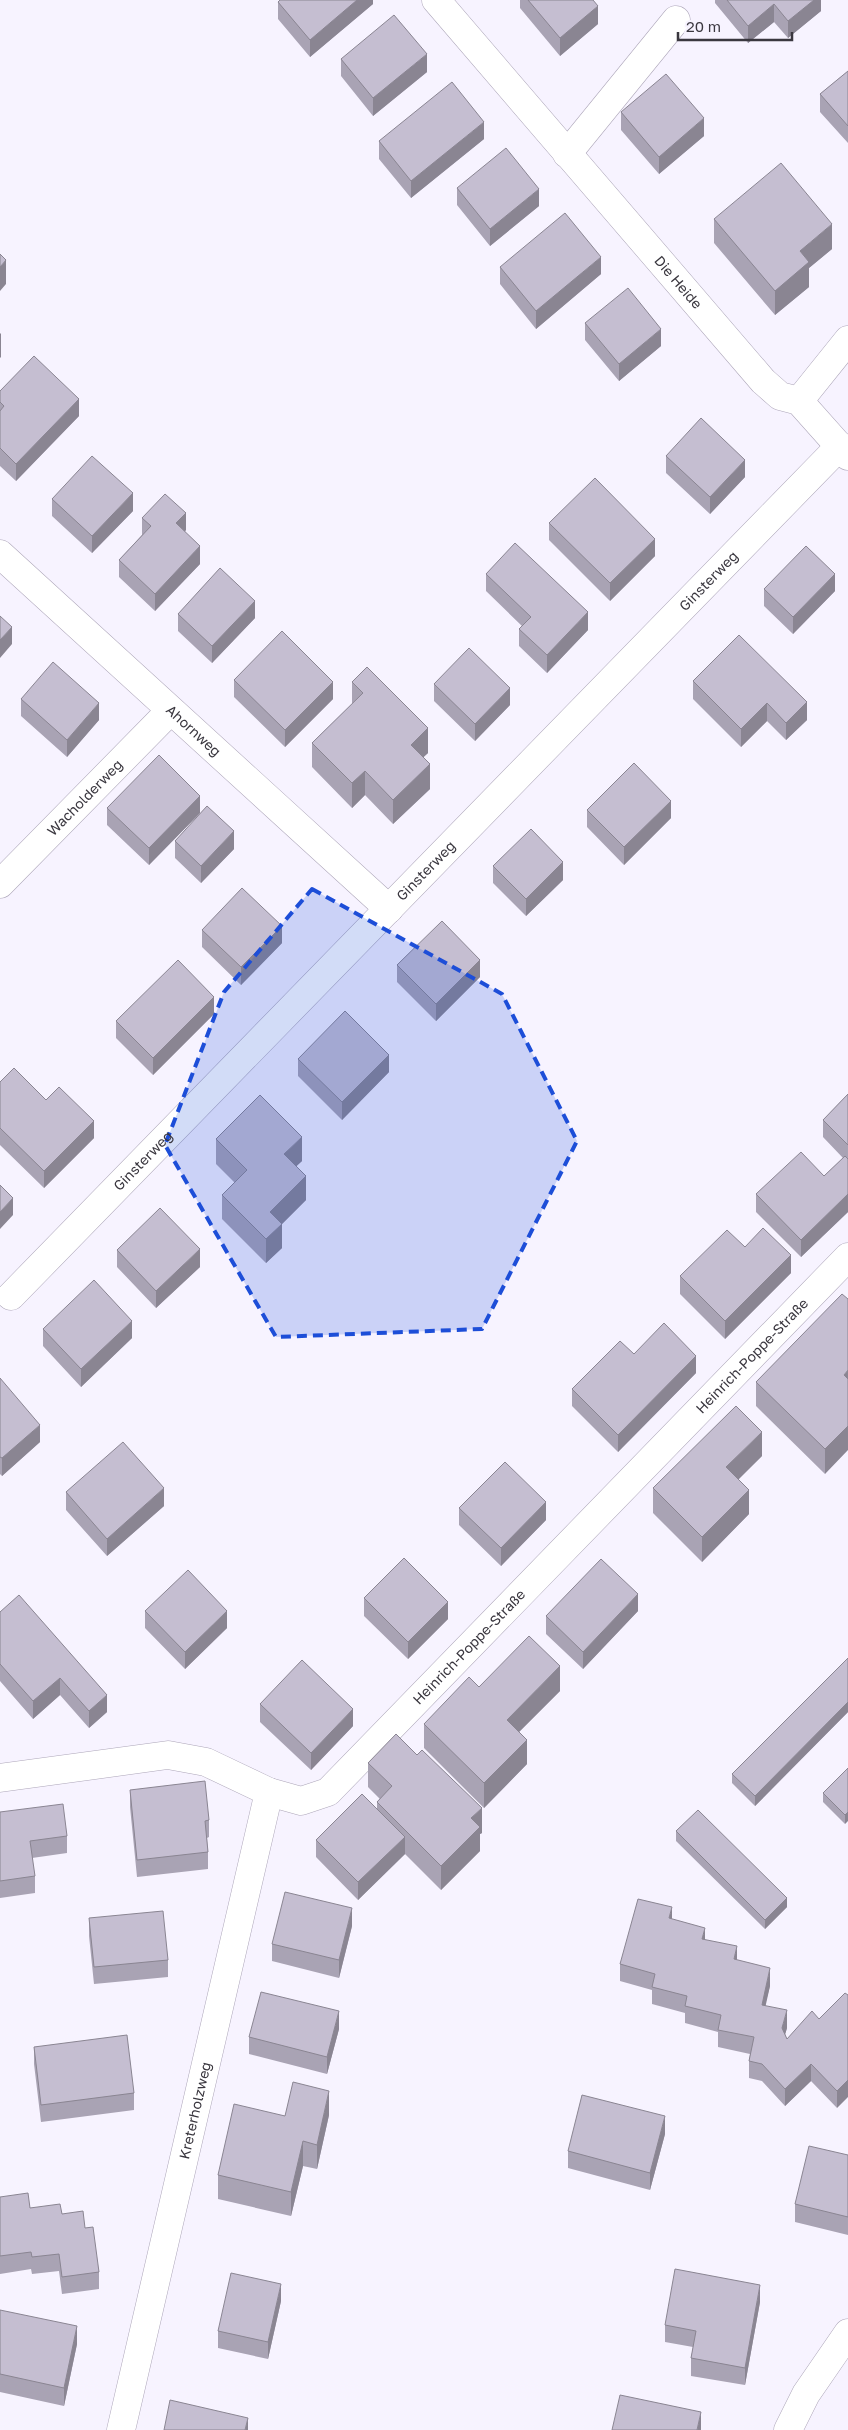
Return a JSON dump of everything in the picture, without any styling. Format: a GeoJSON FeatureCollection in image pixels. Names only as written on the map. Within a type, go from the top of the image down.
{"type":"FeatureCollection","features":[{"type":"Feature","properties":{"kind":"street","name":"Die Heide"},"geometry":{"type":"LineString","coordinates":[[436,0],[763,381],[780,396],[799,401],[844,451]]}},
{"type":"Feature","properties":{"kind":"street"},"geometry":{"type":"LineString","coordinates":[[567,154],[676,20]]}},
{"type":"Feature","properties":{"kind":"street"},"geometry":{"type":"LineString","coordinates":[[799,401],[848,340]]}},
{"type":"Feature","properties":{"kind":"street","name":"Ginsterweg"},"geometry":{"type":"LineString","coordinates":[[11,1296],[389,909],[844,451]]}},
{"type":"Feature","properties":{"kind":"street","name":"Ahornweg"},"geometry":{"type":"LineString","coordinates":[[0,554],[389,909]]}},
{"type":"Feature","properties":{"kind":"street","name":"Wacholderweg"},"geometry":{"type":"LineString","coordinates":[[0,884],[170,711]]}},
{"type":"Feature","properties":{"kind":"street","name":"Heinrich-Poppe-Straße"},"geometry":{"type":"LineString","coordinates":[[0,1778],[168,1755],[206,1762],[269,1792],[301,1801],[328,1792],[848,1257]]}},
{"type":"Feature","properties":{"kind":"street","name":"Kreterholzweg"},"geometry":{"type":"LineString","coordinates":[[122,2430],[269,1792]]}},
{"type":"Feature","properties":{"kind":"street"},"geometry":{"type":"LineString","coordinates":[[788,2430],[806,2394],[848,2333]]}},
{"type":"Feature","properties":{"kind":"highlighted area"},"geometry":{"type":"Polygon","coordinates":[[[312,889],[502,994],[577,1141],[482,1329],[276,1337],[165,1145],[224,992],[312,889]]]}},
{"type":"Feature","properties":{"kind":"building"},"geometry":{"type":"Polygon","coordinates":[[[280,0],[357,0],[310,40],[278,2],[280,0]]]}},
{"type":"Feature","properties":{"kind":"building"},"geometry":{"type":"Polygon","coordinates":[[[528,0],[593,0],[598,6],[560,38],[528,0]]]}},
{"type":"Feature","properties":{"kind":"building"},"geometry":{"type":"Polygon","coordinates":[[[727,0],[814,0],[788,21],[774,4],[748,26],[727,0]]]}},
{"type":"Feature","properties":{"kind":"building"},"geometry":{"type":"Polygon","coordinates":[[[394,15],[427,54],[373,98],[341,59],[394,15]]]}},
{"type":"Feature","properties":{"kind":"building"},"geometry":{"type":"Polygon","coordinates":[[[848,71],[848,126],[820,94],[848,71]]]}},
{"type":"Feature","properties":{"kind":"building"},"geometry":{"type":"Polygon","coordinates":[[[666,74],[704,118],[659,157],[621,112],[666,74]]]}},
{"type":"Feature","properties":{"kind":"building"},"geometry":{"type":"Polygon","coordinates":[[[452,82],[484,122],[411,181],[379,141],[452,82]]]}},
{"type":"Feature","properties":{"kind":"building"},"geometry":{"type":"Polygon","coordinates":[[[506,148],[539,189],[490,229],[457,188],[506,148]]]}},
{"type":"Feature","properties":{"kind":"building"},"geometry":{"type":"Polygon","coordinates":[[[781,163],[832,224],[800,251],[809,262],[775,291],[714,219],[781,163]]]}},
{"type":"Feature","properties":{"kind":"building"},"geometry":{"type":"Polygon","coordinates":[[[565,213],[601,257],[536,311],[500,267],[565,213]]]}},
{"type":"Feature","properties":{"kind":"building"},"geometry":{"type":"Polygon","coordinates":[[[0,254],[6,260],[0,267],[0,254]]]}},
{"type":"Feature","properties":{"kind":"building"},"geometry":{"type":"Polygon","coordinates":[[[628,288],[661,329],[619,364],[585,323],[628,288]]]}},
{"type":"Feature","properties":{"kind":"building"},"geometry":{"type":"Polygon","coordinates":[[[34,356],[79,399],[16,464],[0,448],[0,411],[4,406],[0,402],[0,391],[34,356]]]}},
{"type":"Feature","properties":{"kind":"building"},"geometry":{"type":"Polygon","coordinates":[[[701,418],[745,460],[710,497],[666,456],[701,418]]]}},
{"type":"Feature","properties":{"kind":"building"},"geometry":{"type":"Polygon","coordinates":[[[92,456],[133,493],[92,536],[52,499],[92,456]]]}},
{"type":"Feature","properties":{"kind":"building"},"geometry":{"type":"Polygon","coordinates":[[[595,478],[655,539],[610,583],[549,523],[595,478]]]}},
{"type":"Feature","properties":{"kind":"building"},"geometry":{"type":"Polygon","coordinates":[[[165,494],[186,513],[176,523],[200,546],[155,594],[119,560],[151,526],[142,518],[165,494]]]}},
{"type":"Feature","properties":{"kind":"building"},"geometry":{"type":"Polygon","coordinates":[[[515,543],[588,612],[547,655],[519,629],[531,617],[486,574],[515,543]]]}},
{"type":"Feature","properties":{"kind":"building"},"geometry":{"type":"Polygon","coordinates":[[[806,546],[835,574],[793,617],[764,589],[806,546]]]}},
{"type":"Feature","properties":{"kind":"building"},"geometry":{"type":"Polygon","coordinates":[[[220,568],[255,601],[212,646],[178,614],[220,568]]]}},
{"type":"Feature","properties":{"kind":"building"},"geometry":{"type":"Polygon","coordinates":[[[0,616],[12,627],[0,640],[0,616]]]}},
{"type":"Feature","properties":{"kind":"building"},"geometry":{"type":"Polygon","coordinates":[[[282,631],[333,682],[285,730],[234,680],[282,631]]]}},
{"type":"Feature","properties":{"kind":"building"},"geometry":{"type":"Polygon","coordinates":[[[739,635],[807,702],[786,723],[767,703],[741,729],[693,681],[739,635]]]}},
{"type":"Feature","properties":{"kind":"building"},"geometry":{"type":"Polygon","coordinates":[[[469,648],[510,688],[475,724],[434,684],[469,648]]]}},
{"type":"Feature","properties":{"kind":"building"},"geometry":{"type":"Polygon","coordinates":[[[53,662],[99,703],[67,740],[21,699],[53,662]]]}},
{"type":"Feature","properties":{"kind":"building"},"geometry":{"type":"Polygon","coordinates":[[[367,667],[428,728],[411,745],[430,764],[393,800],[365,771],[352,783],[312,743],[363,693],[352,682],[367,667]]]}},
{"type":"Feature","properties":{"kind":"building"},"geometry":{"type":"Polygon","coordinates":[[[159,755],[200,796],[149,848],[107,808],[159,755]]]}},
{"type":"Feature","properties":{"kind":"building"},"geometry":{"type":"Polygon","coordinates":[[[634,763],[671,801],[624,847],[587,810],[634,763]]]}},
{"type":"Feature","properties":{"kind":"building"},"geometry":{"type":"Polygon","coordinates":[[[207,806],[234,831],[201,866],[175,841],[207,806]]]}},
{"type":"Feature","properties":{"kind":"building"},"geometry":{"type":"Polygon","coordinates":[[[531,829],[563,862],[526,899],[493,866],[531,829]]]}},
{"type":"Feature","properties":{"kind":"building"},"geometry":{"type":"Polygon","coordinates":[[[242,888],[282,926],[241,967],[202,930],[242,888]]]}},
{"type":"Feature","properties":{"kind":"building"},"geometry":{"type":"Polygon","coordinates":[[[442,921],[480,960],[436,1004],[397,965],[442,921]]]}},
{"type":"Feature","properties":{"kind":"building"},"geometry":{"type":"Polygon","coordinates":[[[178,960],[214,997],[153,1058],[116,1021],[178,960]]]}},
{"type":"Feature","properties":{"kind":"building"},"geometry":{"type":"Polygon","coordinates":[[[345,1011],[389,1055],[342,1102],[298,1059],[345,1011]]]}},
{"type":"Feature","properties":{"kind":"building"},"geometry":{"type":"Polygon","coordinates":[[[14,1068],[46,1100],[59,1087],[94,1121],[44,1171],[0,1128],[0,1082],[14,1068]]]}},
{"type":"Feature","properties":{"kind":"building"},"geometry":{"type":"Polygon","coordinates":[[[848,1094],[848,1145],[823,1120],[848,1094]]]}},
{"type":"Feature","properties":{"kind":"building"},"geometry":{"type":"Polygon","coordinates":[[[260,1095],[302,1137],[284,1154],[306,1176],[270,1212],[282,1224],[266,1239],[222,1195],[247,1170],[216,1139],[260,1095]]]}},
{"type":"Feature","properties":{"kind":"building"},"geometry":{"type":"Polygon","coordinates":[[[801,1152],[824,1176],[845,1156],[848,1159],[848,1194],[801,1240],[756,1194],[801,1152]]]}},
{"type":"Feature","properties":{"kind":"building"},"geometry":{"type":"Polygon","coordinates":[[[0,1185],[13,1198],[0,1212],[0,1185]]]}},
{"type":"Feature","properties":{"kind":"building"},"geometry":{"type":"Polygon","coordinates":[[[160,1208],[200,1249],[156,1291],[117,1250],[160,1208]]]}},
{"type":"Feature","properties":{"kind":"building"},"geometry":{"type":"Polygon","coordinates":[[[763,1228],[791,1255],[725,1321],[680,1276],[727,1230],[745,1247],[763,1228]]]}},
{"type":"Feature","properties":{"kind":"building"},"geometry":{"type":"Polygon","coordinates":[[[94,1280],[132,1321],[81,1369],[43,1329],[94,1280]]]}},
{"type":"Feature","properties":{"kind":"building"},"geometry":{"type":"Polygon","coordinates":[[[842,1294],[848,1299],[848,1370],[844,1375],[848,1379],[848,1426],[825,1449],[756,1382],[842,1294]]]}},
{"type":"Feature","properties":{"kind":"building"},"geometry":{"type":"Polygon","coordinates":[[[664,1323],[696,1356],[618,1435],[572,1389],[620,1341],[634,1354],[664,1323]]]}},
{"type":"Feature","properties":{"kind":"building"},"geometry":{"type":"Polygon","coordinates":[[[0,1378],[40,1425],[2,1458],[0,1457],[0,1378]]]}},
{"type":"Feature","properties":{"kind":"building"},"geometry":{"type":"Polygon","coordinates":[[[736,1406],[762,1432],[726,1467],[749,1490],[702,1537],[653,1488],[736,1406]]]}},
{"type":"Feature","properties":{"kind":"building"},"geometry":{"type":"Polygon","coordinates":[[[123,1442],[164,1488],[107,1539],[66,1492],[123,1442]]]}},
{"type":"Feature","properties":{"kind":"building"},"geometry":{"type":"Polygon","coordinates":[[[505,1462],[546,1502],[501,1548],[459,1508],[505,1462]]]}},
{"type":"Feature","properties":{"kind":"building"},"geometry":{"type":"Polygon","coordinates":[[[404,1558],[448,1602],[408,1642],[364,1598],[404,1558]]]}},
{"type":"Feature","properties":{"kind":"building"},"geometry":{"type":"Polygon","coordinates":[[[601,1559],[638,1594],[583,1652],[546,1616],[601,1559]]]}},
{"type":"Feature","properties":{"kind":"building"},"geometry":{"type":"Polygon","coordinates":[[[188,1570],[227,1611],[185,1652],[145,1611],[188,1570]]]}},
{"type":"Feature","properties":{"kind":"building"},"geometry":{"type":"Polygon","coordinates":[[[19,1595],[107,1695],[89,1711],[60,1678],[33,1701],[0,1664],[0,1612],[19,1595]]]}},
{"type":"Feature","properties":{"kind":"building"},"geometry":{"type":"Polygon","coordinates":[[[529,1636],[560,1666],[507,1720],[527,1740],[484,1783],[424,1724],[469,1677],[479,1687],[529,1636]]]}},
{"type":"Feature","properties":{"kind":"building"},"geometry":{"type":"Polygon","coordinates":[[[848,1658],[848,1702],[755,1796],[732,1774],[848,1658]]]}},
{"type":"Feature","properties":{"kind":"building"},"geometry":{"type":"Polygon","coordinates":[[[302,1660],[353,1709],[311,1753],[260,1704],[302,1660]]]}},
{"type":"Feature","properties":{"kind":"building"},"geometry":{"type":"Polygon","coordinates":[[[396,1734],[417,1755],[422,1750],[482,1808],[471,1818],[480,1827],[441,1866],[377,1802],[392,1786],[368,1763],[396,1734]]]}},
{"type":"Feature","properties":{"kind":"building"},"geometry":{"type":"Polygon","coordinates":[[[848,1768],[848,1812],[845,1815],[823,1793],[848,1768]]]}},
{"type":"Feature","properties":{"kind":"building"},"geometry":{"type":"Polygon","coordinates":[[[205,1781],[209,1820],[205,1821],[208,1852],[137,1860],[130,1790],[205,1781]]]}},
{"type":"Feature","properties":{"kind":"building"},"geometry":{"type":"Polygon","coordinates":[[[362,1794],[405,1837],[358,1882],[316,1840],[362,1794]]]}},
{"type":"Feature","properties":{"kind":"building"},"geometry":{"type":"Polygon","coordinates":[[[63,1804],[67,1836],[30,1841],[35,1876],[0,1881],[0,1812],[63,1804]]]}},
{"type":"Feature","properties":{"kind":"building"},"geometry":{"type":"Polygon","coordinates":[[[698,1810],[787,1898],[765,1920],[676,1831],[698,1810]]]}},
{"type":"Feature","properties":{"kind":"building"},"geometry":{"type":"Polygon","coordinates":[[[285,1892],[352,1908],[339,1960],[272,1944],[285,1892]]]}},
{"type":"Feature","properties":{"kind":"building"},"geometry":{"type":"Polygon","coordinates":[[[638,1899],[672,1907],[669,1918],[705,1928],[702,1939],[737,1946],[734,1959],[770,1968],[762,2005],[787,2010],[782,2028],[787,2039],[812,2011],[819,2019],[845,1993],[848,1995],[848,2080],[837,2091],[811,2064],[785,2089],[762,2064],[749,2061],[754,2037],[718,2030],[721,2015],[685,2006],[687,1996],[652,1987],[655,1974],[620,1964],[638,1899]]]}},
{"type":"Feature","properties":{"kind":"building"},"geometry":{"type":"Polygon","coordinates":[[[163,1911],[168,1960],[94,1967],[89,1918],[163,1911]]]}},
{"type":"Feature","properties":{"kind":"building"},"geometry":{"type":"Polygon","coordinates":[[[261,1992],[339,2011],[327,2057],[249,2037],[261,1992]]]}},
{"type":"Feature","properties":{"kind":"building"},"geometry":{"type":"Polygon","coordinates":[[[127,2035],[134,2093],[41,2105],[34,2047],[127,2035]]]}},
{"type":"Feature","properties":{"kind":"building"},"geometry":{"type":"Polygon","coordinates":[[[293,2082],[329,2091],[317,2145],[303,2141],[291,2192],[218,2175],[234,2104],[285,2116],[293,2082]]]}},
{"type":"Feature","properties":{"kind":"building"},"geometry":{"type":"Polygon","coordinates":[[[582,2095],[665,2116],[650,2173],[568,2151],[582,2095]]]}},
{"type":"Feature","properties":{"kind":"building"},"geometry":{"type":"Polygon","coordinates":[[[809,2146],[848,2155],[848,2217],[795,2204],[809,2146]]]}},
{"type":"Feature","properties":{"kind":"building"},"geometry":{"type":"Polygon","coordinates":[[[28,2193],[30,2208],[60,2204],[62,2214],[83,2211],[85,2228],[93,2227],[99,2272],[62,2277],[59,2254],[32,2257],[31,2252],[0,2256],[0,2197],[28,2193]]]}},
{"type":"Feature","properties":{"kind":"building"},"geometry":{"type":"Polygon","coordinates":[[[675,2269],[760,2285],[745,2368],[691,2358],[696,2331],[665,2325],[675,2269]]]}},
{"type":"Feature","properties":{"kind":"building"},"geometry":{"type":"Polygon","coordinates":[[[231,2273],[281,2284],[268,2342],[218,2331],[231,2273]]]}},
{"type":"Feature","properties":{"kind":"building"},"geometry":{"type":"Polygon","coordinates":[[[0,2310],[77,2326],[64,2388],[0,2374],[0,2310]]]}},
{"type":"Feature","properties":{"kind":"building"},"geometry":{"type":"Polygon","coordinates":[[[620,2395],[701,2412],[697,2430],[612,2430],[620,2395]]]}},
{"type":"Feature","properties":{"kind":"building"},"geometry":{"type":"Polygon","coordinates":[[[170,2400],[248,2418],[245,2430],[164,2430],[170,2400]]]}}]}
